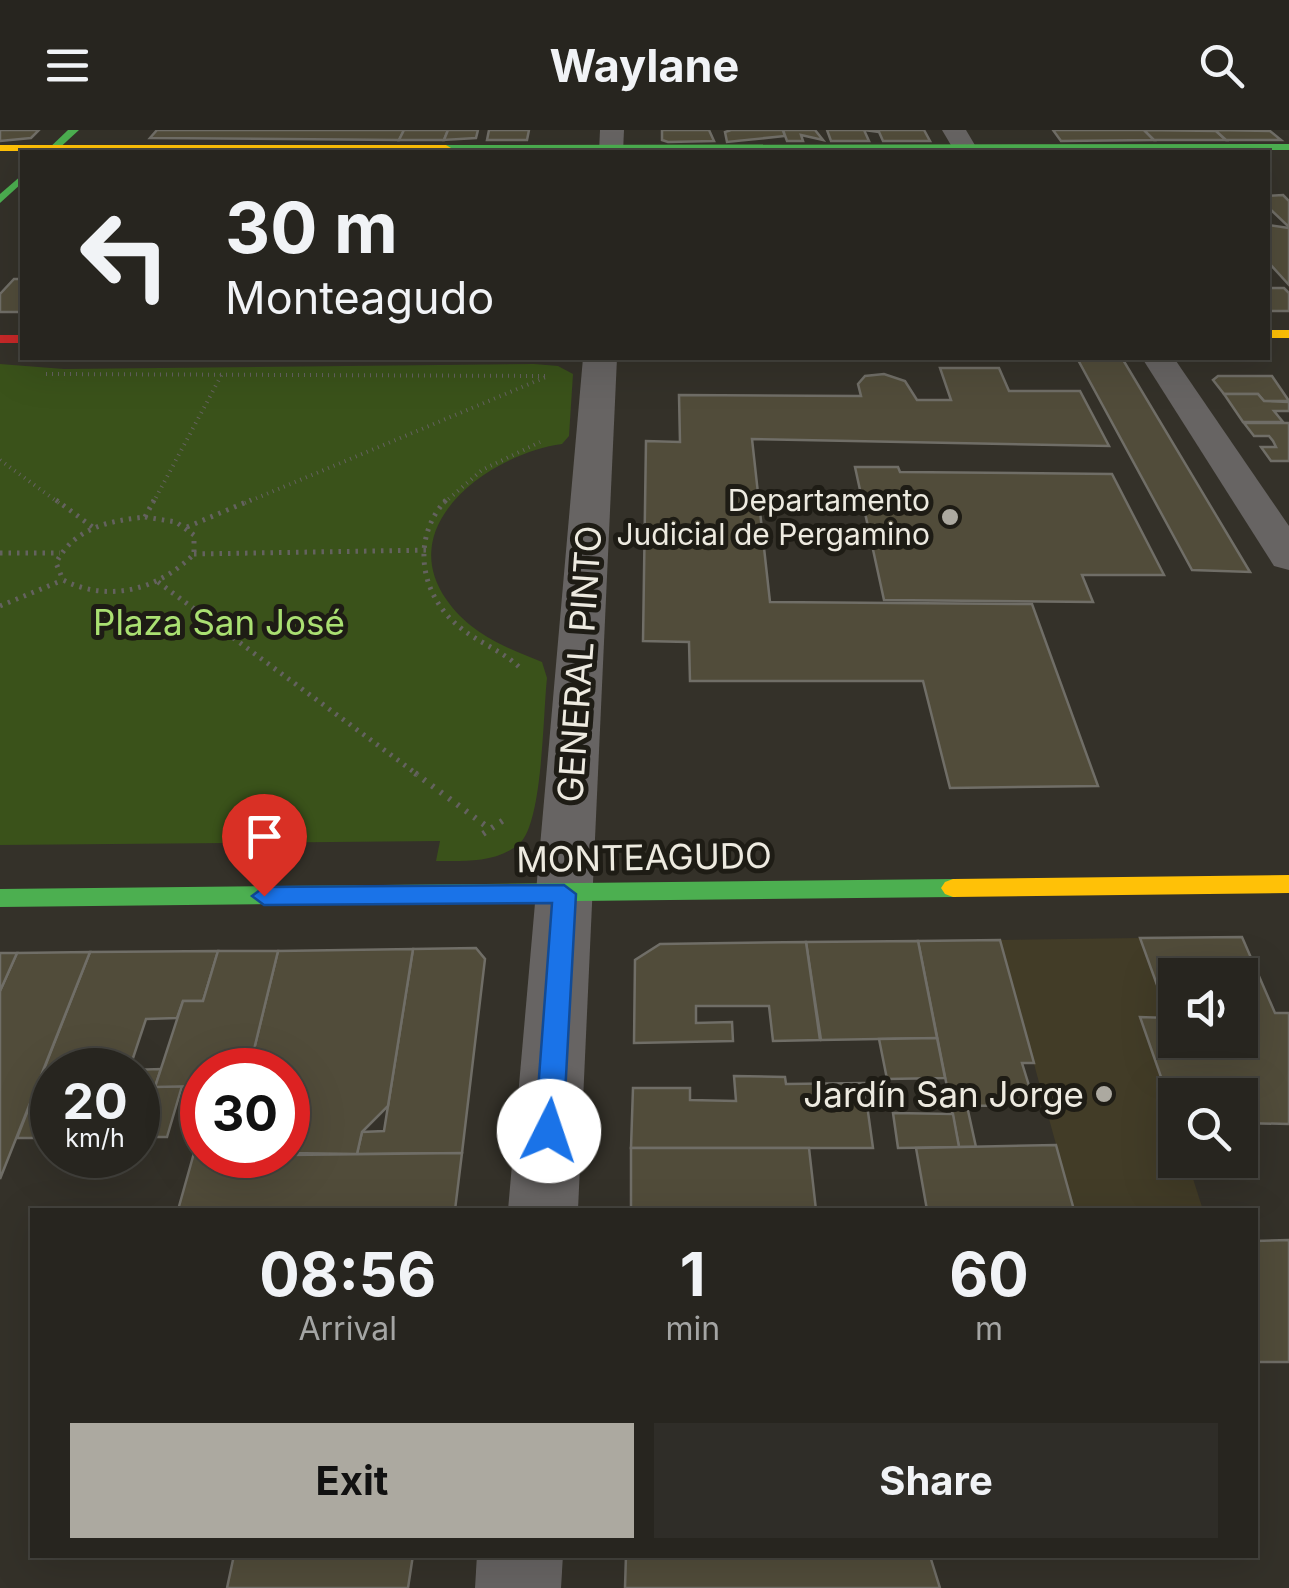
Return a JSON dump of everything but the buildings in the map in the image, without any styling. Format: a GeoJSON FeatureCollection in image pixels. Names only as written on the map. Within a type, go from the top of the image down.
{"type":"FeatureCollection","features":[{"type":"Feature","properties":{"kind":"street"},"geometry":{"type":"LineString","coordinates":[[53,150],[74,130]]}},
{"type":"Feature","properties":{"kind":"street"},"geometry":{"type":"LineString","coordinates":[[0,148],[962,143],[1289,147]]}},
{"type":"Feature","properties":{"kind":"street"},"geometry":{"type":"LineString","coordinates":[[0,200],[20,180]]}},
{"type":"Feature","properties":{"kind":"street"},"geometry":{"type":"LineString","coordinates":[[1159,360],[1289,556]]}},
{"type":"Feature","properties":{"kind":"street","name":"GENERAL PINTO"},"geometry":{"type":"LineString","coordinates":[[543,1208],[564,894],[580,362]]}},
{"type":"Feature","properties":{"kind":"street","name":"MONTEAGUDO"},"geometry":{"type":"LineString","coordinates":[[0,898],[1289,884]]}},
{"type":"Feature","properties":{"kind":"street"},"geometry":{"type":"LineString","coordinates":[[518,1588],[520,1558]]}},
{"type":"Feature","properties":{"kind":"path"},"geometry":{"type":"LineString","coordinates":[[0,554],[60,553],[94,528],[145,517],[187,528],[552,378],[580,362]]}},
{"type":"Feature","properties":{"kind":"path"},"geometry":{"type":"LineString","coordinates":[[37,374],[541,373],[552,378]]}},
{"type":"Feature","properties":{"kind":"path"},"geometry":{"type":"LineString","coordinates":[[145,517],[222,374]]}},
{"type":"Feature","properties":{"kind":"path"},"geometry":{"type":"LineString","coordinates":[[522,670],[453,623],[427,585],[422,550],[430,520],[462,480],[549,439]]}},
{"type":"Feature","properties":{"kind":"path"},"geometry":{"type":"LineString","coordinates":[[0,460],[94,528]]}},
{"type":"Feature","properties":{"kind":"path"},"geometry":{"type":"LineString","coordinates":[[60,553],[57,572],[72,586],[101,592],[158,582],[176,572],[194,554],[196,544],[187,528]]}},
{"type":"Feature","properties":{"kind":"path"},"geometry":{"type":"LineString","coordinates":[[194,554],[432,550]]}},
{"type":"Feature","properties":{"kind":"path"},"geometry":{"type":"LineString","coordinates":[[0,606],[63,580]]}},
{"type":"Feature","properties":{"kind":"path"},"geometry":{"type":"LineString","coordinates":[[158,582],[491,830],[564,894]]}},
{"type":"Feature","properties":{"kind":"path"},"geometry":{"type":"LineString","coordinates":[[480,835],[504,821],[507,802]]}},
{"type":"Feature","properties":{"kind":"shaded area","name":"Jardín San Jorge"},"geometry":{"type":"Polygon","coordinates":[[[1140,938],[1158,988],[1158,1018],[1141,1018],[1160,1078],[1158,1178],[1193,1178],[1202,1208],[1073,1208],[1000,940],[1140,938]]]}},
{"type":"Feature","properties":{"kind":"green space","name":"Plaza San José"},"geometry":{"type":"Polygon","coordinates":[[[0,364],[64,369],[534,364],[558,366],[573,374],[569,436],[562,444],[508,461],[481,477],[441,518],[432,544],[433,571],[455,611],[489,638],[542,662],[547,678],[537,792],[527,833],[519,844],[500,855],[469,861],[436,861],[440,841],[0,845],[0,364]]]}},
{"type":"Feature","properties":{"kind":"traffic: fast"},"geometry":{"type":"LineString","coordinates":[[52,150],[74,130]]}},
{"type":"Feature","properties":{"kind":"traffic: fast"},"geometry":{"type":"LineString","coordinates":[[446,148],[1289,147]]}},
{"type":"Feature","properties":{"kind":"traffic: fast"},"geometry":{"type":"LineString","coordinates":[[0,200],[20,180]]}},
{"type":"Feature","properties":{"kind":"traffic: fast"},"geometry":{"type":"LineString","coordinates":[[0,898],[953,888]]}},
{"type":"Feature","properties":{"kind":"traffic: slow"},"geometry":{"type":"LineString","coordinates":[[0,148],[446,148]]}},
{"type":"Feature","properties":{"kind":"traffic: slow"},"geometry":{"type":"LineString","coordinates":[[1270,334],[1289,334]]}},
{"type":"Feature","properties":{"kind":"traffic: slow"},"geometry":{"type":"LineString","coordinates":[[953,888],[1289,884]]}},
{"type":"Feature","properties":{"kind":"traffic: jam"},"geometry":{"type":"LineString","coordinates":[[0,339],[20,339]]}},
{"type":"Feature","properties":{"kind":"place","name":"Departamento Judicial de Pergamino"},"geometry":{"type":"Point","coordinates":[950,517]}},
{"type":"Feature","properties":{"kind":"place","name":"Jardín San Jorge"},"geometry":{"type":"Point","coordinates":[1104,1094]}},
{"type":"Feature","properties":{"kind":"route"},"geometry":{"type":"LineString","coordinates":[[264,896],[564,894],[549,1131]]}}]}
